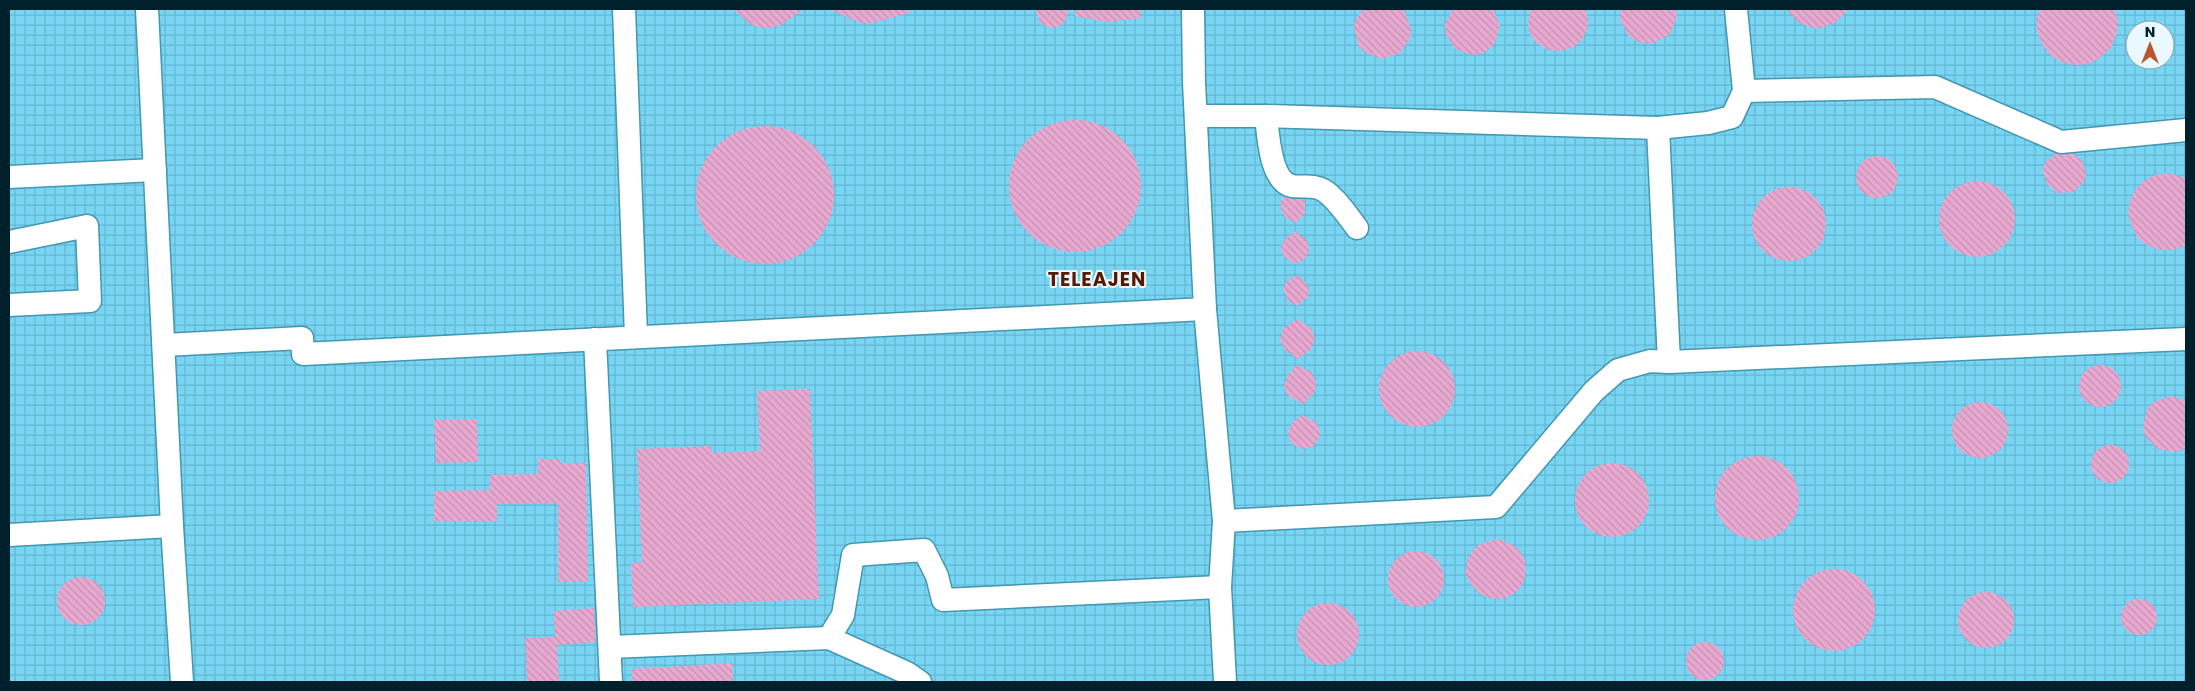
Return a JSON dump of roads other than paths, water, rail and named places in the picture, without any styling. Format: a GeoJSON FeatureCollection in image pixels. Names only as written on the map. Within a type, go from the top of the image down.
{"type":"FeatureCollection","features":[{"type":"Feature","properties":{"kind":"lane"},"geometry":{"type":"LineString","coordinates":[[147,9],[172,526],[182,682]]}},
{"type":"Feature","properties":{"kind":"lane"},"geometry":{"type":"LineString","coordinates":[[624,9],[636,336]]}},
{"type":"Feature","properties":{"kind":"lane"},"geometry":{"type":"LineString","coordinates":[[1193,9],[1205,309],[1224,521],[1220,588],[1225,682]]}},
{"type":"Feature","properties":{"kind":"lane"},"geometry":{"type":"LineString","coordinates":[[1196,116],[1266,116],[1658,128],[1708,123],[1732,117],[1744,91],[1736,9]]}},
{"type":"Feature","properties":{"kind":"lane"},"geometry":{"type":"LineString","coordinates":[[1744,91],[1935,87],[2061,142],[2186,130]]}},
{"type":"Feature","properties":{"kind":"lane"},"geometry":{"type":"LineString","coordinates":[[1266,116],[1271,152],[1276,171],[1282,180],[1291,186],[1307,186],[1323,190],[1357,228]]}},
{"type":"Feature","properties":{"kind":"lane"},"geometry":{"type":"LineString","coordinates":[[1658,128],[1669,362]]}},
{"type":"Feature","properties":{"kind":"lane"},"geometry":{"type":"LineString","coordinates":[[9,177],[155,170]]}},
{"type":"Feature","properties":{"kind":"lane"},"geometry":{"type":"LineString","coordinates":[[9,242],[87,226],[90,301],[9,305]]}},
{"type":"Feature","properties":{"kind":"lane"},"geometry":{"type":"LineString","coordinates":[[164,345],[302,338],[303,354],[1205,309]]}},
{"type":"Feature","properties":{"kind":"lane"},"geometry":{"type":"LineString","coordinates":[[595,339],[611,682]]}},
{"type":"Feature","properties":{"kind":"lane"},"geometry":{"type":"LineString","coordinates":[[1224,521],[1496,507],[1594,391],[1618,370],[1650,361],[1669,362],[2186,339]]}},
{"type":"Feature","properties":{"kind":"lane"},"geometry":{"type":"LineString","coordinates":[[9,536],[172,526]]}},
{"type":"Feature","properties":{"kind":"lane"},"geometry":{"type":"LineString","coordinates":[[829,638],[843,616],[853,555],[924,550],[937,576],[943,600],[1220,588]]}},
{"type":"Feature","properties":{"kind":"lane"},"geometry":{"type":"LineString","coordinates":[[610,647],[829,638],[899,669],[920,682]]}},
{"type":"Feature","properties":{"kind":"district","name":"TELEAJEN"},"geometry":{"type":"Point","coordinates":[1097,279]}}]}
